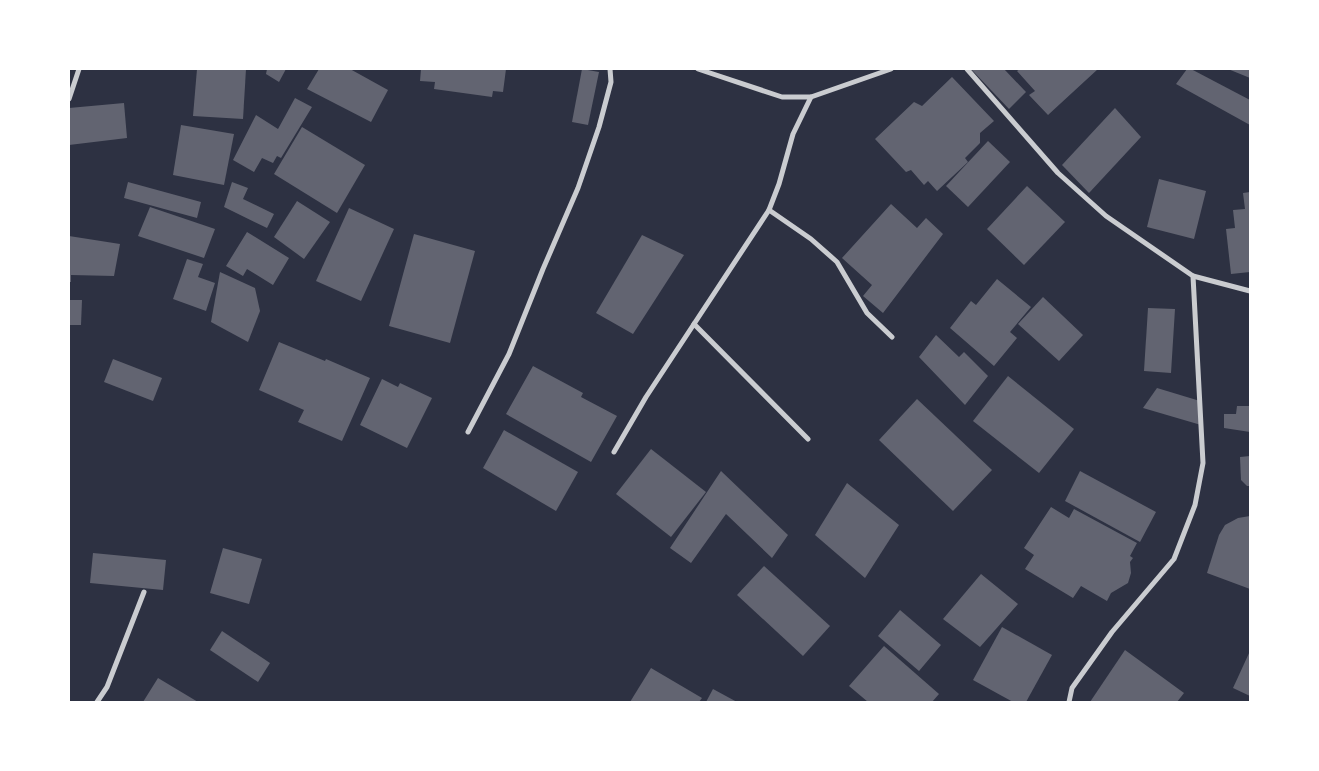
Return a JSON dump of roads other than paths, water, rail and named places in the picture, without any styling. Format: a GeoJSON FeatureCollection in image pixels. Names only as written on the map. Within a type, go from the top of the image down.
{"type":"FeatureCollection","features":[{"type":"Feature","properties":{"kind":"street"},"geometry":{"type":"LineString","coordinates":[[69,99],[80,69]]}},
{"type":"Feature","properties":{"kind":"street"},"geometry":{"type":"LineString","coordinates":[[468,432],[509,354],[578,188],[599,127],[611,82],[610,69]]}},
{"type":"Feature","properties":{"kind":"street"},"geometry":{"type":"LineString","coordinates":[[698,69],[782,97],[811,97],[891,69]]}},
{"type":"Feature","properties":{"kind":"street"},"geometry":{"type":"LineString","coordinates":[[967,69],[1058,172],[1106,216],[1193,276],[1250,291]]}},
{"type":"Feature","properties":{"kind":"street"},"geometry":{"type":"LineString","coordinates":[[614,452],[646,397],[769,210],[779,184],[793,134],[811,97]]}},
{"type":"Feature","properties":{"kind":"street"},"geometry":{"type":"LineString","coordinates":[[769,210],[811,238],[837,262],[867,313],[892,337]]}},
{"type":"Feature","properties":{"kind":"street"},"geometry":{"type":"LineString","coordinates":[[1069,702],[1072,688],[1112,632],[1174,559],[1195,505],[1203,463],[1193,276]]}},
{"type":"Feature","properties":{"kind":"street"},"geometry":{"type":"LineString","coordinates":[[694,324],[808,440]]}},
{"type":"Feature","properties":{"kind":"street"},"geometry":{"type":"LineString","coordinates":[[97,702],[107,686],[144,592]]}}]}
